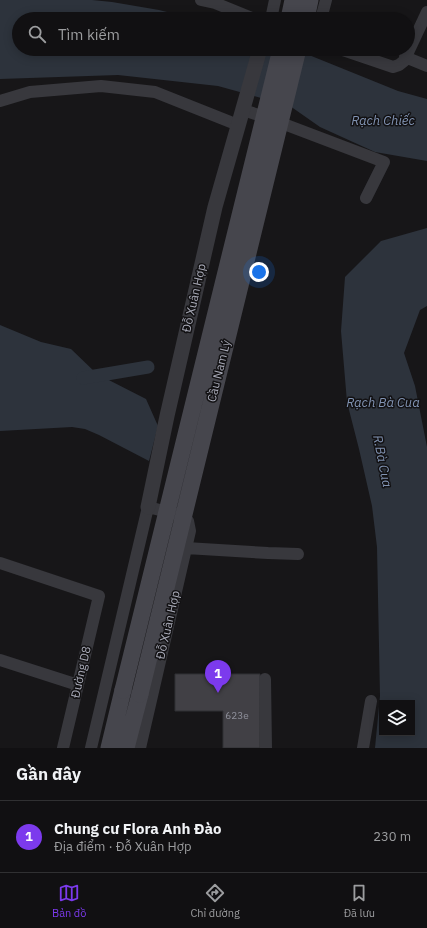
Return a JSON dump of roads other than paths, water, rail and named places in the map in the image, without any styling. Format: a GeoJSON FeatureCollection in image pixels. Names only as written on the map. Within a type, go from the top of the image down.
{"type":"FeatureCollection","features":[{"type":"Feature","properties":{"kind":"main road"},"geometry":{"type":"LineString","coordinates":[[290,12],[293,0]]}},
{"type":"Feature","properties":{"kind":"main road"},"geometry":{"type":"LineString","coordinates":[[307,12],[310,0]]}},
{"type":"Feature","properties":{"kind":"main road","name":"Cầu Nam Lý"},"geometry":{"type":"LineString","coordinates":[[131,692],[279,56]]}},
{"type":"Feature","properties":{"kind":"main road","name":"Cầu Nam Lý"},"geometry":{"type":"LineString","coordinates":[[131,692],[296,56]]}},
{"type":"Feature","properties":{"kind":"main road"},"geometry":{"type":"LineString","coordinates":[[109,748],[131,692]]}},
{"type":"Feature","properties":{"kind":"main road"},"geometry":{"type":"LineString","coordinates":[[126,748],[131,692]]}},
{"type":"Feature","properties":{"kind":"street"},"geometry":{"type":"LineString","coordinates":[[201,0],[214,3],[236,12]]}},
{"type":"Feature","properties":{"kind":"street"},"geometry":{"type":"LineString","coordinates":[[272,12],[275,0]]}},
{"type":"Feature","properties":{"kind":"street"},"geometry":{"type":"LineString","coordinates":[[323,12],[326,0]]}},
{"type":"Feature","properties":{"kind":"street"},"geometry":{"type":"LineString","coordinates":[[415,38],[427,12]]}},
{"type":"Feature","properties":{"kind":"street","name":"Đỗ Xuân Hợp"},"geometry":{"type":"LineString","coordinates":[[91,748],[154,483],[167,416],[215,207],[258,56]]}},
{"type":"Feature","properties":{"kind":"street"},"geometry":{"type":"LineString","coordinates":[[361,56],[393,67],[399,65],[406,57],[427,66]]}},
{"type":"Feature","properties":{"kind":"street"},"geometry":{"type":"LineString","coordinates":[[0,101],[30,92],[101,86],[155,92],[238,125]]}},
{"type":"Feature","properties":{"kind":"street"},"geometry":{"type":"LineString","coordinates":[[243,110],[384,162],[366,198]]}},
{"type":"Feature","properties":{"kind":"street","name":"Đỗ Xuân Hợp"},"geometry":{"type":"LineString","coordinates":[[140,748],[190,531],[188,521],[183,516],[148,507]]}},
{"type":"Feature","properties":{"kind":"street"},"geometry":{"type":"LineString","coordinates":[[186,548],[298,554]]}},
{"type":"Feature","properties":{"kind":"street","name":"Đường D8"},"geometry":{"type":"LineString","coordinates":[[0,563],[99,596],[63,748]]}},
{"type":"Feature","properties":{"kind":"street"},"geometry":{"type":"LineString","coordinates":[[0,660],[78,685]]}},
{"type":"Feature","properties":{"kind":"street"},"geometry":{"type":"LineString","coordinates":[[265,679],[266,748]]}},
{"type":"Feature","properties":{"kind":"street"},"geometry":{"type":"LineString","coordinates":[[363,748],[371,701]]}},
{"type":"Feature","properties":{"kind":"water","name":"Rạch Chiếc"},"geometry":{"type":"Polygon","coordinates":[[[0,0],[92,0],[159,10],[167,12],[12,12],[12,56],[311,56],[398,91],[427,99],[427,161],[375,152],[320,127],[290,106],[218,86],[118,75],[0,79],[0,0]]]}},
{"type":"Feature","properties":{"kind":"water","name":"Rạch Bà Cua"},"geometry":{"type":"Polygon","coordinates":[[[427,228],[427,306],[420,310],[404,353],[415,386],[427,447],[427,748],[375,748],[379,706],[379,736],[415,736],[415,700],[380,700],[377,547],[372,506],[347,402],[341,331],[345,277],[381,241],[427,228]]]}},
{"type":"Feature","properties":{"kind":"water"},"geometry":{"type":"Polygon","coordinates":[[[0,325],[41,342],[71,349],[97,374],[146,399],[158,426],[149,461],[85,429],[72,427],[0,431],[0,325]]]}},
{"type":"Feature","properties":{"kind":"waterway"},"geometry":{"type":"LineString","coordinates":[[83,378],[148,367]]}},
{"type":"Feature","properties":{"kind":"place","name":"Chung cư Flora Anh Đào"},"geometry":{"type":"Point","coordinates":[218,693]}},
{"type":"Feature","properties":{"kind":"water label","name":"R.Bà Cua"},"geometry":{"type":"Point","coordinates":[383,461]}}]}
